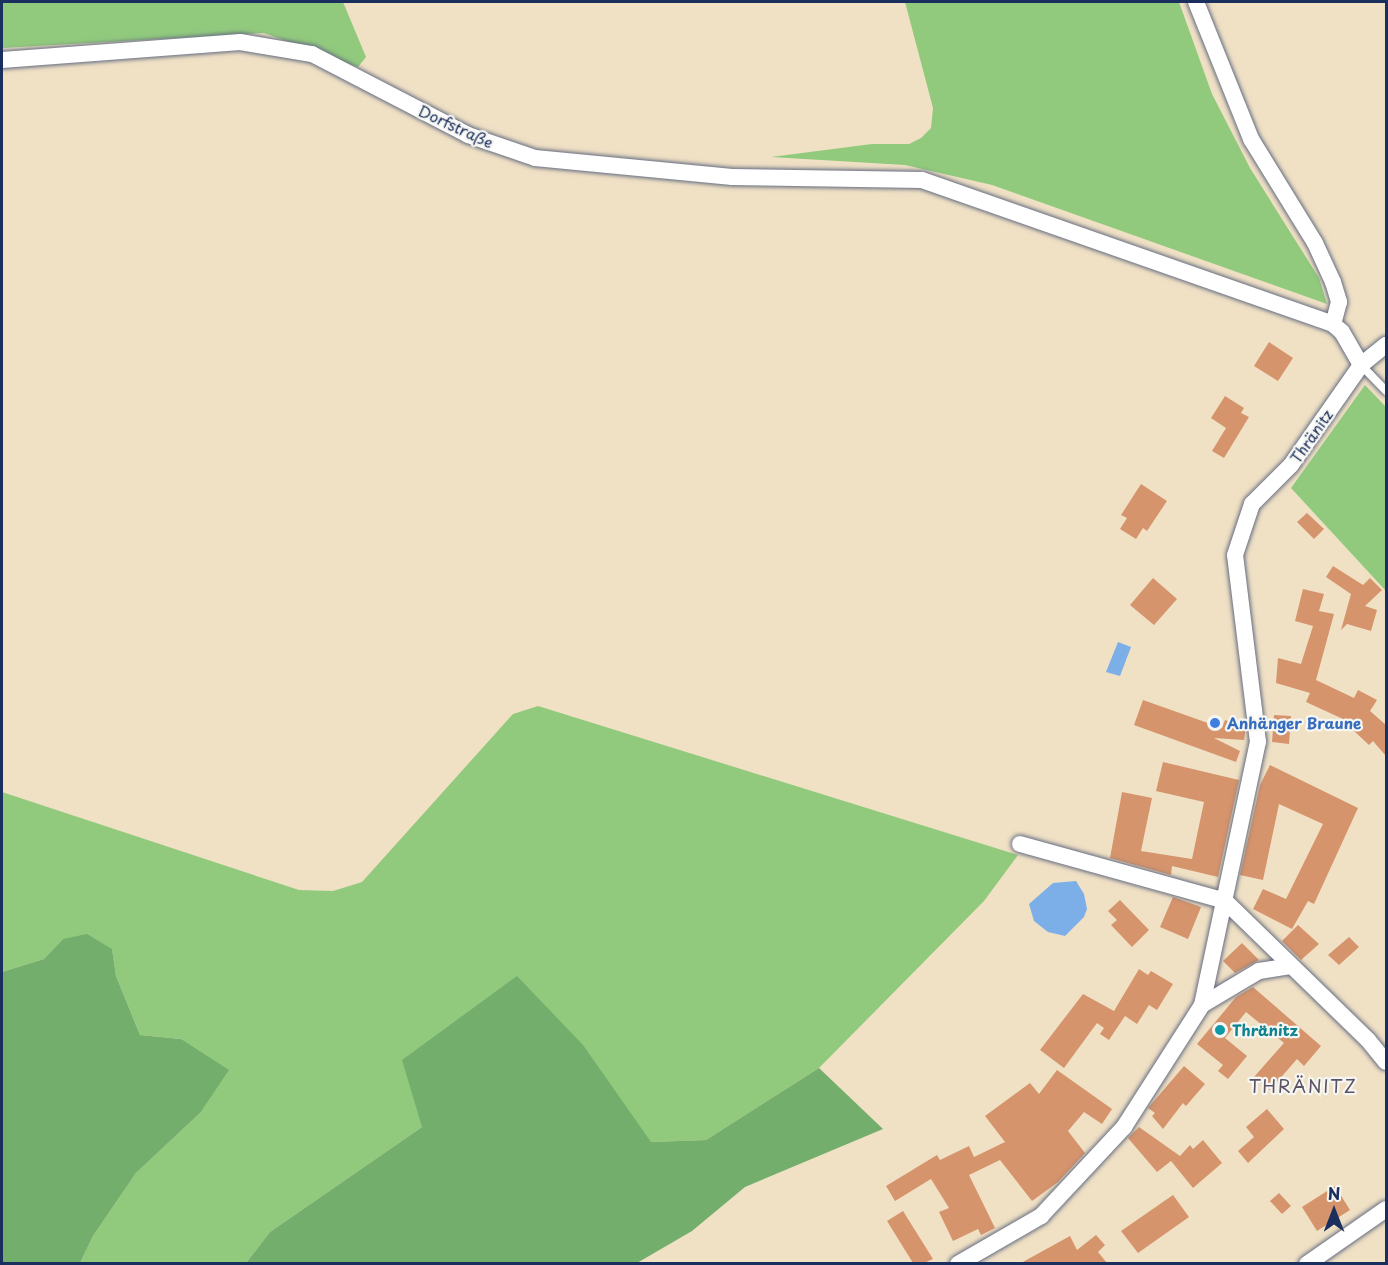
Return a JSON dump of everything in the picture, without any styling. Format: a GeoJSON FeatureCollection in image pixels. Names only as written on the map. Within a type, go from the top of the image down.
{"type":"FeatureCollection","features":[{"type":"Feature","properties":{"kind":"street"},"geometry":{"type":"LineString","coordinates":[[1196,2],[1251,139],[1315,243],[1333,282],[1339,302],[1333,324],[1342,332],[1361,365]]}},
{"type":"Feature","properties":{"kind":"street","name":"Dorfstraße"},"geometry":{"type":"LineString","coordinates":[[2,60],[240,42],[312,54],[468,135],[535,158],[732,177],[922,180],[1333,324]]}},
{"type":"Feature","properties":{"kind":"street","name":"Thränitz"},"geometry":{"type":"LineString","coordinates":[[958,1263],[1041,1216],[1124,1127],[1202,1005],[1258,742],[1235,555],[1252,504],[1291,465],[1361,365],[1386,345]]}},
{"type":"Feature","properties":{"kind":"street"},"geometry":{"type":"LineString","coordinates":[[1020,844],[1225,901],[1289,966],[1368,1040],[1386,1062]]}},
{"type":"Feature","properties":{"kind":"street","name":"Thränitz"},"geometry":{"type":"LineString","coordinates":[[1202,1005],[1259,971],[1289,966]]}},
{"type":"Feature","properties":{"kind":"street"},"geometry":{"type":"LineString","coordinates":[[1307,1263],[1386,1209]]}},
{"type":"Feature","properties":{"kind":"lane"},"geometry":{"type":"LineString","coordinates":[[1361,365],[1386,391]]}},
{"type":"Feature","properties":{"kind":"green space"},"geometry":{"type":"Polygon","coordinates":[[[2,2],[343,2],[366,57],[358,67],[264,33],[2,48],[2,2]]]}},
{"type":"Feature","properties":{"kind":"green space"},"geometry":{"type":"Polygon","coordinates":[[[905,2],[1179,2],[1212,94],[1250,168],[1319,278],[1327,304],[992,185],[905,165],[771,157],[872,144],[909,144],[921,138],[931,128],[933,108],[905,2]]]}},
{"type":"Feature","properties":{"kind":"green space"},"geometry":{"type":"Polygon","coordinates":[[[1365,385],[1386,407],[1386,591],[1291,488],[1365,385]]]}},
{"type":"Feature","properties":{"kind":"green space"},"geometry":{"type":"Polygon","coordinates":[[[538,706],[1018,855],[984,901],[819,1068],[706,1140],[651,1142],[422,1127],[270,1232],[246,1263],[80,1263],[93,1236],[136,1173],[200,1113],[182,1039],[140,1035],[116,976],[112,950],[63,939],[44,959],[2,972],[2,792],[299,890],[333,891],[362,882],[513,714],[538,706]]]}},
{"type":"Feature","properties":{"kind":"green space"},"geometry":{"type":"Polygon","coordinates":[[[87,934],[112,949],[116,976],[140,1035],[181,1039],[229,1070],[200,1113],[136,1173],[93,1236],[80,1263],[2,1263],[2,972],[44,959],[63,939],[87,934]]]}},
{"type":"Feature","properties":{"kind":"green space"},"geometry":{"type":"Polygon","coordinates":[[[517,976],[583,1045],[651,1142],[706,1140],[819,1068],[883,1129],[745,1187],[692,1231],[637,1263],[246,1263],[270,1232],[422,1127],[402,1060],[517,976]]]}},
{"type":"Feature","properties":{"kind":"water"},"geometry":{"type":"Polygon","coordinates":[[[1118,642],[1131,647],[1120,676],[1106,672],[1118,642]]]}},
{"type":"Feature","properties":{"kind":"water"},"geometry":{"type":"Polygon","coordinates":[[[1076,881],[1084,894],[1087,909],[1084,917],[1065,936],[1048,932],[1034,921],[1029,904],[1053,883],[1076,881]]]}},
{"type":"Feature","properties":{"kind":"building"},"geometry":{"type":"Polygon","coordinates":[[[1269,342],[1293,358],[1278,381],[1254,366],[1269,342]]]}},
{"type":"Feature","properties":{"kind":"building"},"geometry":{"type":"Polygon","coordinates":[[[1225,396],[1244,408],[1241,413],[1249,417],[1224,458],[1212,451],[1226,428],[1211,418],[1225,396]]]}},
{"type":"Feature","properties":{"kind":"building"},"geometry":{"type":"Polygon","coordinates":[[[1141,484],[1167,501],[1147,531],[1143,528],[1136,539],[1120,529],[1127,518],[1121,515],[1141,484]]]}},
{"type":"Feature","properties":{"kind":"building"},"geometry":{"type":"Polygon","coordinates":[[[1307,513],[1324,529],[1314,539],[1297,522],[1307,513]]]}},
{"type":"Feature","properties":{"kind":"building"},"geometry":{"type":"Polygon","coordinates":[[[1333,566],[1363,585],[1370,578],[1382,590],[1365,606],[1377,610],[1371,631],[1347,624],[1341,630],[1351,594],[1326,577],[1333,566]]]}},
{"type":"Feature","properties":{"kind":"building"},"geometry":{"type":"Polygon","coordinates":[[[1153,578],[1177,599],[1154,625],[1130,605],[1153,578]]]}},
{"type":"Feature","properties":{"kind":"building"},"geometry":{"type":"Polygon","coordinates":[[[1303,589],[1324,594],[1319,611],[1334,614],[1316,680],[1354,698],[1358,690],[1377,700],[1370,711],[1386,725],[1386,756],[1373,741],[1369,745],[1354,731],[1356,725],[1306,702],[1310,693],[1276,683],[1278,658],[1301,664],[1313,626],[1295,621],[1303,589]]]}},
{"type":"Feature","properties":{"kind":"building"},"geometry":{"type":"Polygon","coordinates":[[[1143,700],[1222,728],[1225,720],[1246,727],[1244,740],[1214,738],[1240,751],[1236,762],[1134,725],[1143,700]]]}},
{"type":"Feature","properties":{"kind":"building"},"geometry":{"type":"Polygon","coordinates":[[[1274,715],[1291,716],[1289,744],[1272,742],[1274,715]]]}},
{"type":"Feature","properties":{"kind":"building"},"geometry":{"type":"Polygon","coordinates":[[[1163,762],[1239,780],[1218,877],[1172,866],[1171,875],[1110,858],[1122,792],[1152,798],[1141,851],[1192,859],[1204,802],[1156,791],[1163,762]]]}},
{"type":"Feature","properties":{"kind":"building"},"geometry":{"type":"Polygon","coordinates":[[[1270,765],[1358,808],[1314,904],[1308,901],[1292,929],[1253,909],[1263,889],[1286,899],[1323,824],[1279,804],[1263,880],[1240,875],[1260,785],[1270,765]]]}},
{"type":"Feature","properties":{"kind":"building"},"geometry":{"type":"Polygon","coordinates":[[[1173,897],[1201,907],[1188,939],[1160,927],[1173,897]]]}},
{"type":"Feature","properties":{"kind":"building"},"geometry":{"type":"Polygon","coordinates":[[[1120,900],[1149,930],[1132,947],[1111,925],[1117,920],[1108,911],[1120,900]]]}},
{"type":"Feature","properties":{"kind":"building"},"geometry":{"type":"Polygon","coordinates":[[[1298,925],[1319,944],[1301,960],[1282,941],[1298,925]]]}},
{"type":"Feature","properties":{"kind":"building"},"geometry":{"type":"Polygon","coordinates":[[[1349,937],[1359,947],[1339,965],[1328,955],[1349,937]]]}},
{"type":"Feature","properties":{"kind":"building"},"geometry":{"type":"Polygon","coordinates":[[[1242,943],[1259,960],[1235,973],[1223,961],[1242,943]]]}},
{"type":"Feature","properties":{"kind":"building"},"geometry":{"type":"Polygon","coordinates":[[[1139,969],[1148,975],[1151,971],[1173,984],[1157,1010],[1149,1005],[1137,1024],[1125,1016],[1109,1040],[1100,1034],[1104,1028],[1097,1023],[1064,1068],[1040,1050],[1083,994],[1114,1011],[1139,969]]]}},
{"type":"Feature","properties":{"kind":"building","name":"Thränitz"},"geometry":{"type":"Polygon","coordinates":[[[1253,987],[1321,1046],[1304,1066],[1297,1059],[1270,1090],[1254,1077],[1284,1043],[1246,1012],[1225,1038],[1247,1056],[1228,1079],[1218,1071],[1223,1065],[1197,1044],[1236,997],[1253,987]]]}},
{"type":"Feature","properties":{"kind":"building"},"geometry":{"type":"Polygon","coordinates":[[[1184,1066],[1205,1084],[1186,1106],[1183,1103],[1163,1129],[1152,1116],[1155,1113],[1148,1108],[1184,1066]]]}},
{"type":"Feature","properties":{"kind":"building"},"geometry":{"type":"Polygon","coordinates":[[[1057,1070],[1112,1109],[1102,1124],[1084,1112],[1068,1131],[1085,1153],[1058,1182],[1032,1201],[1000,1160],[969,1175],[995,1228],[981,1235],[978,1229],[953,1241],[939,1212],[949,1208],[931,1179],[895,1201],[886,1186],[937,1155],[940,1160],[969,1146],[974,1157],[1005,1142],[985,1116],[1030,1083],[1039,1094],[1057,1070]]]}},
{"type":"Feature","properties":{"kind":"building"},"geometry":{"type":"Polygon","coordinates":[[[1267,1109],[1284,1129],[1248,1163],[1238,1151],[1254,1137],[1246,1127],[1267,1109]]]}},
{"type":"Feature","properties":{"kind":"building"},"geometry":{"type":"Polygon","coordinates":[[[1139,1127],[1180,1156],[1190,1145],[1193,1149],[1203,1140],[1222,1163],[1193,1188],[1171,1161],[1157,1172],[1128,1138],[1139,1127]]]}},
{"type":"Feature","properties":{"kind":"building"},"geometry":{"type":"Polygon","coordinates":[[[1335,1186],[1350,1210],[1317,1231],[1302,1207],[1335,1186]]]}},
{"type":"Feature","properties":{"kind":"building"},"geometry":{"type":"Polygon","coordinates":[[[1279,1193],[1291,1206],[1282,1214],[1270,1201],[1279,1193]]]}},
{"type":"Feature","properties":{"kind":"building"},"geometry":{"type":"Polygon","coordinates":[[[1173,1195],[1189,1217],[1138,1253],[1121,1231],[1173,1195]]]}},
{"type":"Feature","properties":{"kind":"building"},"geometry":{"type":"Polygon","coordinates":[[[903,1211],[933,1259],[924,1263],[913,1263],[887,1221],[903,1211]]]}},
{"type":"Feature","properties":{"kind":"building"},"geometry":{"type":"Polygon","coordinates":[[[1096,1235],[1105,1245],[1098,1252],[1107,1263],[1021,1263],[1070,1236],[1077,1250],[1096,1235]]]}},
{"type":"Feature","properties":{"kind":"place","name":"Anhänger Braune"},"geometry":{"type":"Point","coordinates":[1215,723]}},
{"type":"Feature","properties":{"kind":"place","name":"Thränitz"},"geometry":{"type":"Point","coordinates":[1220,1030]}},
{"type":"Feature","properties":{"kind":"district","name":"THRÄNITZ"},"geometry":{"type":"Point","coordinates":[1303,1086]}}]}
